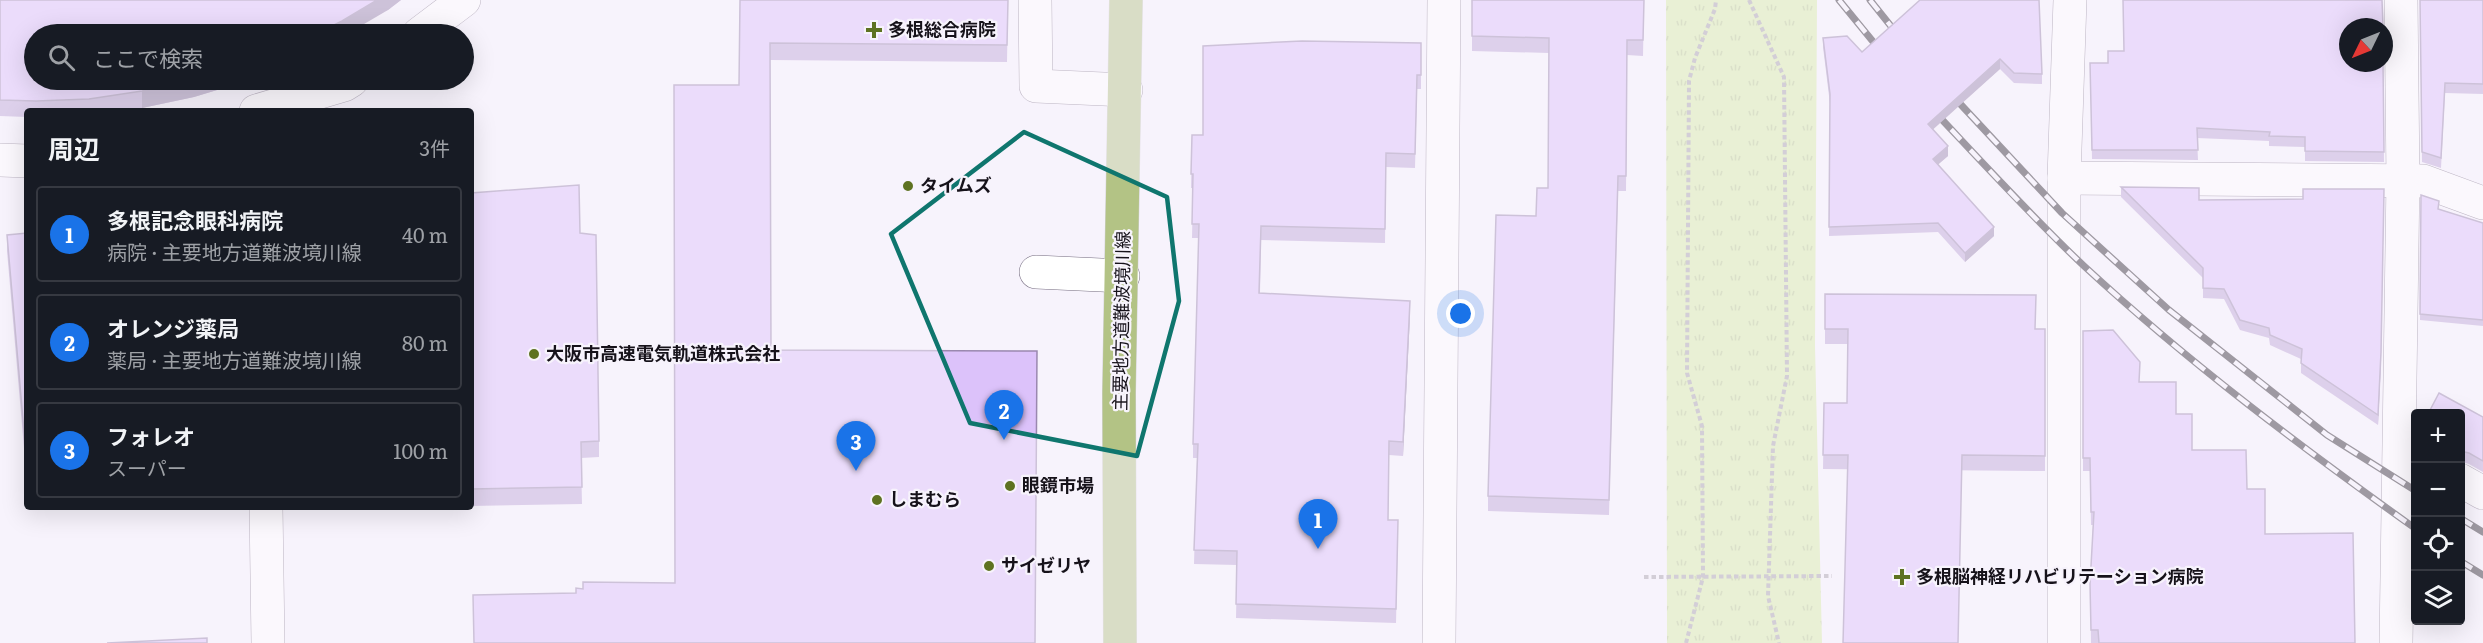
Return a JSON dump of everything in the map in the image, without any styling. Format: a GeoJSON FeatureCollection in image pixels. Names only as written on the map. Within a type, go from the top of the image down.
{"type":"FeatureCollection","features":[{"type":"Feature","properties":{"kind":"main road","name":"主要地方道難波境川線"},"geometry":{"type":"LineString","coordinates":[[1120,643],[1119,393],[1123,276],[1126,0]]}},
{"type":"Feature","properties":{"kind":"street"},"geometry":{"type":"LineString","coordinates":[[432,24],[464,0]]}},
{"type":"Feature","properties":{"kind":"street"},"geometry":{"type":"LineString","coordinates":[[1035,0],[1036,86],[1126,90]]}},
{"type":"Feature","properties":{"kind":"street"},"geometry":{"type":"LineString","coordinates":[[1439,643],[1444,0]]}},
{"type":"Feature","properties":{"kind":"street"},"geometry":{"type":"LineString","coordinates":[[2064,643],[2064,178],[2070,0]]}},
{"type":"Feature","properties":{"kind":"street"},"geometry":{"type":"LineString","coordinates":[[2396,643],[2407,443],[2401,0]]}},
{"type":"Feature","properties":{"kind":"street"},"geometry":{"type":"LineString","coordinates":[[266,108],[323,90]]}},
{"type":"Feature","properties":{"kind":"street"},"geometry":{"type":"LineString","coordinates":[[324,108],[341,90]]}},
{"type":"Feature","properties":{"kind":"street"},"geometry":{"type":"LineString","coordinates":[[0,160],[24,161]]}},
{"type":"Feature","properties":{"kind":"street"},"geometry":{"type":"LineString","coordinates":[[2064,178],[2403,180],[2423,182],[2483,203]]}},
{"type":"Feature","properties":{"kind":"street"},"geometry":{"type":"LineString","coordinates":[[1036,272],[1123,276]]}},
{"type":"Feature","properties":{"kind":"street"},"geometry":{"type":"LineString","coordinates":[[2465,483],[2483,493]]}},
{"type":"Feature","properties":{"kind":"street"},"geometry":{"type":"LineString","coordinates":[[266,510],[268,643]]}},
{"type":"Feature","properties":{"kind":"path"},"geometry":{"type":"LineString","coordinates":[[1686,643],[1703,577],[1702,426],[1687,373],[1689,81],[1695,58],[1715,9],[1716,0]]}},
{"type":"Feature","properties":{"kind":"path"},"geometry":{"type":"LineString","coordinates":[[1749,0],[1784,77],[1787,376],[1773,446],[1768,596],[1779,643]]}},
{"type":"Feature","properties":{"kind":"path"},"geometry":{"type":"LineString","coordinates":[[1644,577],[1832,576]]}},
{"type":"Feature","properties":{"kind":"highlighted area"},"geometry":{"type":"Polygon","coordinates":[[[1024,132],[1167,197],[1179,301],[1137,456],[970,423],[891,234],[1024,132]]]}},
{"type":"Feature","properties":{"kind":"green space"},"geometry":{"type":"Polygon","coordinates":[[[1666,0],[1817,0],[1815,346],[1822,643],[1667,643],[1666,0]]]}},
{"type":"Feature","properties":{"kind":"building"},"geometry":{"type":"Polygon","coordinates":[[[0,0],[377,0],[336,24],[24,24],[24,90],[147,90],[89,99],[0,100],[0,0]]]}},
{"type":"Feature","properties":{"kind":"building"},"geometry":{"type":"Polygon","coordinates":[[[740,0],[1008,0],[1007,45],[770,43],[771,350],[1037,351],[1035,643],[474,643],[473,595],[576,593],[576,588],[583,589],[583,582],[675,583],[674,85],[739,85],[740,0]]]}},
{"type":"Feature","properties":{"kind":"building"},"geometry":{"type":"Polygon","coordinates":[[[1472,0],[1644,0],[1643,40],[1627,40],[1626,176],[1618,176],[1609,500],[1488,496],[1496,215],[1536,216],[1537,188],[1548,188],[1549,38],[1472,36],[1472,0]]]}},
{"type":"Feature","properties":{"kind":"building"},"geometry":{"type":"Polygon","coordinates":[[[1920,0],[2039,0],[2042,74],[2014,73],[2000,59],[1928,124],[1948,146],[1933,159],[1994,227],[1965,253],[1938,223],[1829,227],[1830,94],[1823,38],[1847,36],[1862,52],[1920,0]]]}},
{"type":"Feature","properties":{"kind":"building"},"geometry":{"type":"Polygon","coordinates":[[[2123,0],[2382,0],[2383,18],[2339,18],[2339,72],[2383,72],[2384,152],[2305,151],[2305,137],[2269,136],[2270,132],[2197,128],[2198,150],[2092,150],[2090,63],[2108,63],[2108,51],[2124,51],[2123,0]]]}},
{"type":"Feature","properties":{"kind":"building"},"geometry":{"type":"Polygon","coordinates":[[[2420,0],[2483,0],[2483,84],[2445,83],[2441,158],[2422,152],[2420,0]]]}},
{"type":"Feature","properties":{"kind":"building"},"geometry":{"type":"Polygon","coordinates":[[[1302,41],[1421,43],[1421,75],[1417,75],[1415,154],[1386,153],[1385,229],[1261,226],[1259,293],[1410,301],[1403,442],[1389,441],[1388,520],[1398,520],[1396,609],[1236,604],[1237,551],[1194,550],[1198,444],[1193,444],[1199,224],[1192,224],[1193,174],[1191,174],[1192,135],[1203,135],[1203,46],[1302,41]]]}},
{"type":"Feature","properties":{"kind":"building","name":"大阪市高速電気軌道株式会社"},"geometry":{"type":"Polygon","coordinates":[[[579,185],[580,233],[596,235],[599,441],[581,442],[582,487],[474,489],[474,193],[579,185]]]}},
{"type":"Feature","properties":{"kind":"building"},"geometry":{"type":"Polygon","coordinates":[[[2121,187],[2199,188],[2199,200],[2303,199],[2303,189],[2384,189],[2378,415],[2301,363],[2302,349],[2270,335],[2269,328],[2240,320],[2224,289],[2203,288],[2203,268],[2121,187]]]}},
{"type":"Feature","properties":{"kind":"building"},"geometry":{"type":"Polygon","coordinates":[[[2421,195],[2439,201],[2438,209],[2483,223],[2483,320],[2420,314],[2421,195]]]}},
{"type":"Feature","properties":{"kind":"building"},"geometry":{"type":"Polygon","coordinates":[[[24,233],[24,431],[7,235],[24,233]]]}},
{"type":"Feature","properties":{"kind":"building"},"geometry":{"type":"Polygon","coordinates":[[[1825,294],[2036,295],[2035,329],[2045,329],[2045,456],[1962,455],[1958,643],[1843,643],[1848,455],[1823,455],[1824,403],[1847,403],[1848,329],[1825,329],[1825,294]]]}},
{"type":"Feature","properties":{"kind":"building"},"geometry":{"type":"Polygon","coordinates":[[[2113,330],[2140,362],[2139,382],[2176,382],[2176,414],[2192,414],[2192,450],[2246,450],[2247,489],[2265,489],[2265,534],[2353,533],[2355,643],[2099,643],[2098,630],[2091,630],[2090,584],[2094,512],[2091,512],[2090,458],[2083,458],[2083,331],[2113,330]]]}},
{"type":"Feature","properties":{"kind":"building"},"geometry":{"type":"Polygon","coordinates":[[[2439,393],[2483,417],[2483,461],[2465,452],[2465,409],[2431,409],[2439,393]]]}},
{"type":"Feature","properties":{"kind":"building"},"geometry":{"type":"Polygon","coordinates":[[[207,638],[207,643],[107,643],[207,638]]]}},
{"type":"Feature","properties":{"kind":"railway"},"geometry":{"type":"LineString","coordinates":[[1839,0],[1884,55]]}},
{"type":"Feature","properties":{"kind":"railway"},"geometry":{"type":"LineString","coordinates":[[1870,0],[1902,40]]}},
{"type":"Feature","properties":{"kind":"railway"},"geometry":{"type":"LineString","coordinates":[[1950,93],[2062,213],[2169,310],[2327,435],[2411,488]]}},
{"type":"Feature","properties":{"kind":"railway"},"geometry":{"type":"LineString","coordinates":[[1932,109],[2045,228],[2123,302],[2246,403],[2411,525]]}},
{"type":"Feature","properties":{"kind":"railway"},"geometry":{"type":"LineString","coordinates":[[2465,521],[2483,532]]}},
{"type":"Feature","properties":{"kind":"railway"},"geometry":{"type":"LineString","coordinates":[[2465,564],[2483,575]]}},
{"type":"Feature","properties":{"kind":"place","name":"多根総合病院"},"geometry":{"type":"Point","coordinates":[874,30]}},
{"type":"Feature","properties":{"kind":"place","name":"タイムズ"},"geometry":{"type":"Point","coordinates":[908,186]}},
{"type":"Feature","properties":{"kind":"place","name":"大阪市高速電気軌道株式会社"},"geometry":{"type":"Point","coordinates":[534,354]}},
{"type":"Feature","properties":{"kind":"place","name":"オレンジ薬局"},"geometry":{"type":"Point","coordinates":[1004,440]}},
{"type":"Feature","properties":{"kind":"place","name":"フォレオ"},"geometry":{"type":"Point","coordinates":[856,471]}},
{"type":"Feature","properties":{"kind":"place","name":"眼鏡市場"},"geometry":{"type":"Point","coordinates":[1010,486]}},
{"type":"Feature","properties":{"kind":"place","name":"しまむら"},"geometry":{"type":"Point","coordinates":[877,500]}},
{"type":"Feature","properties":{"kind":"place","name":"多根記念眼科病院"},"geometry":{"type":"Point","coordinates":[1318,549]}},
{"type":"Feature","properties":{"kind":"place","name":"サイゼリヤ"},"geometry":{"type":"Point","coordinates":[989,566]}},
{"type":"Feature","properties":{"kind":"place","name":"多根脳神経リハビリテーション病院"},"geometry":{"type":"Point","coordinates":[1902,577]}}]}
